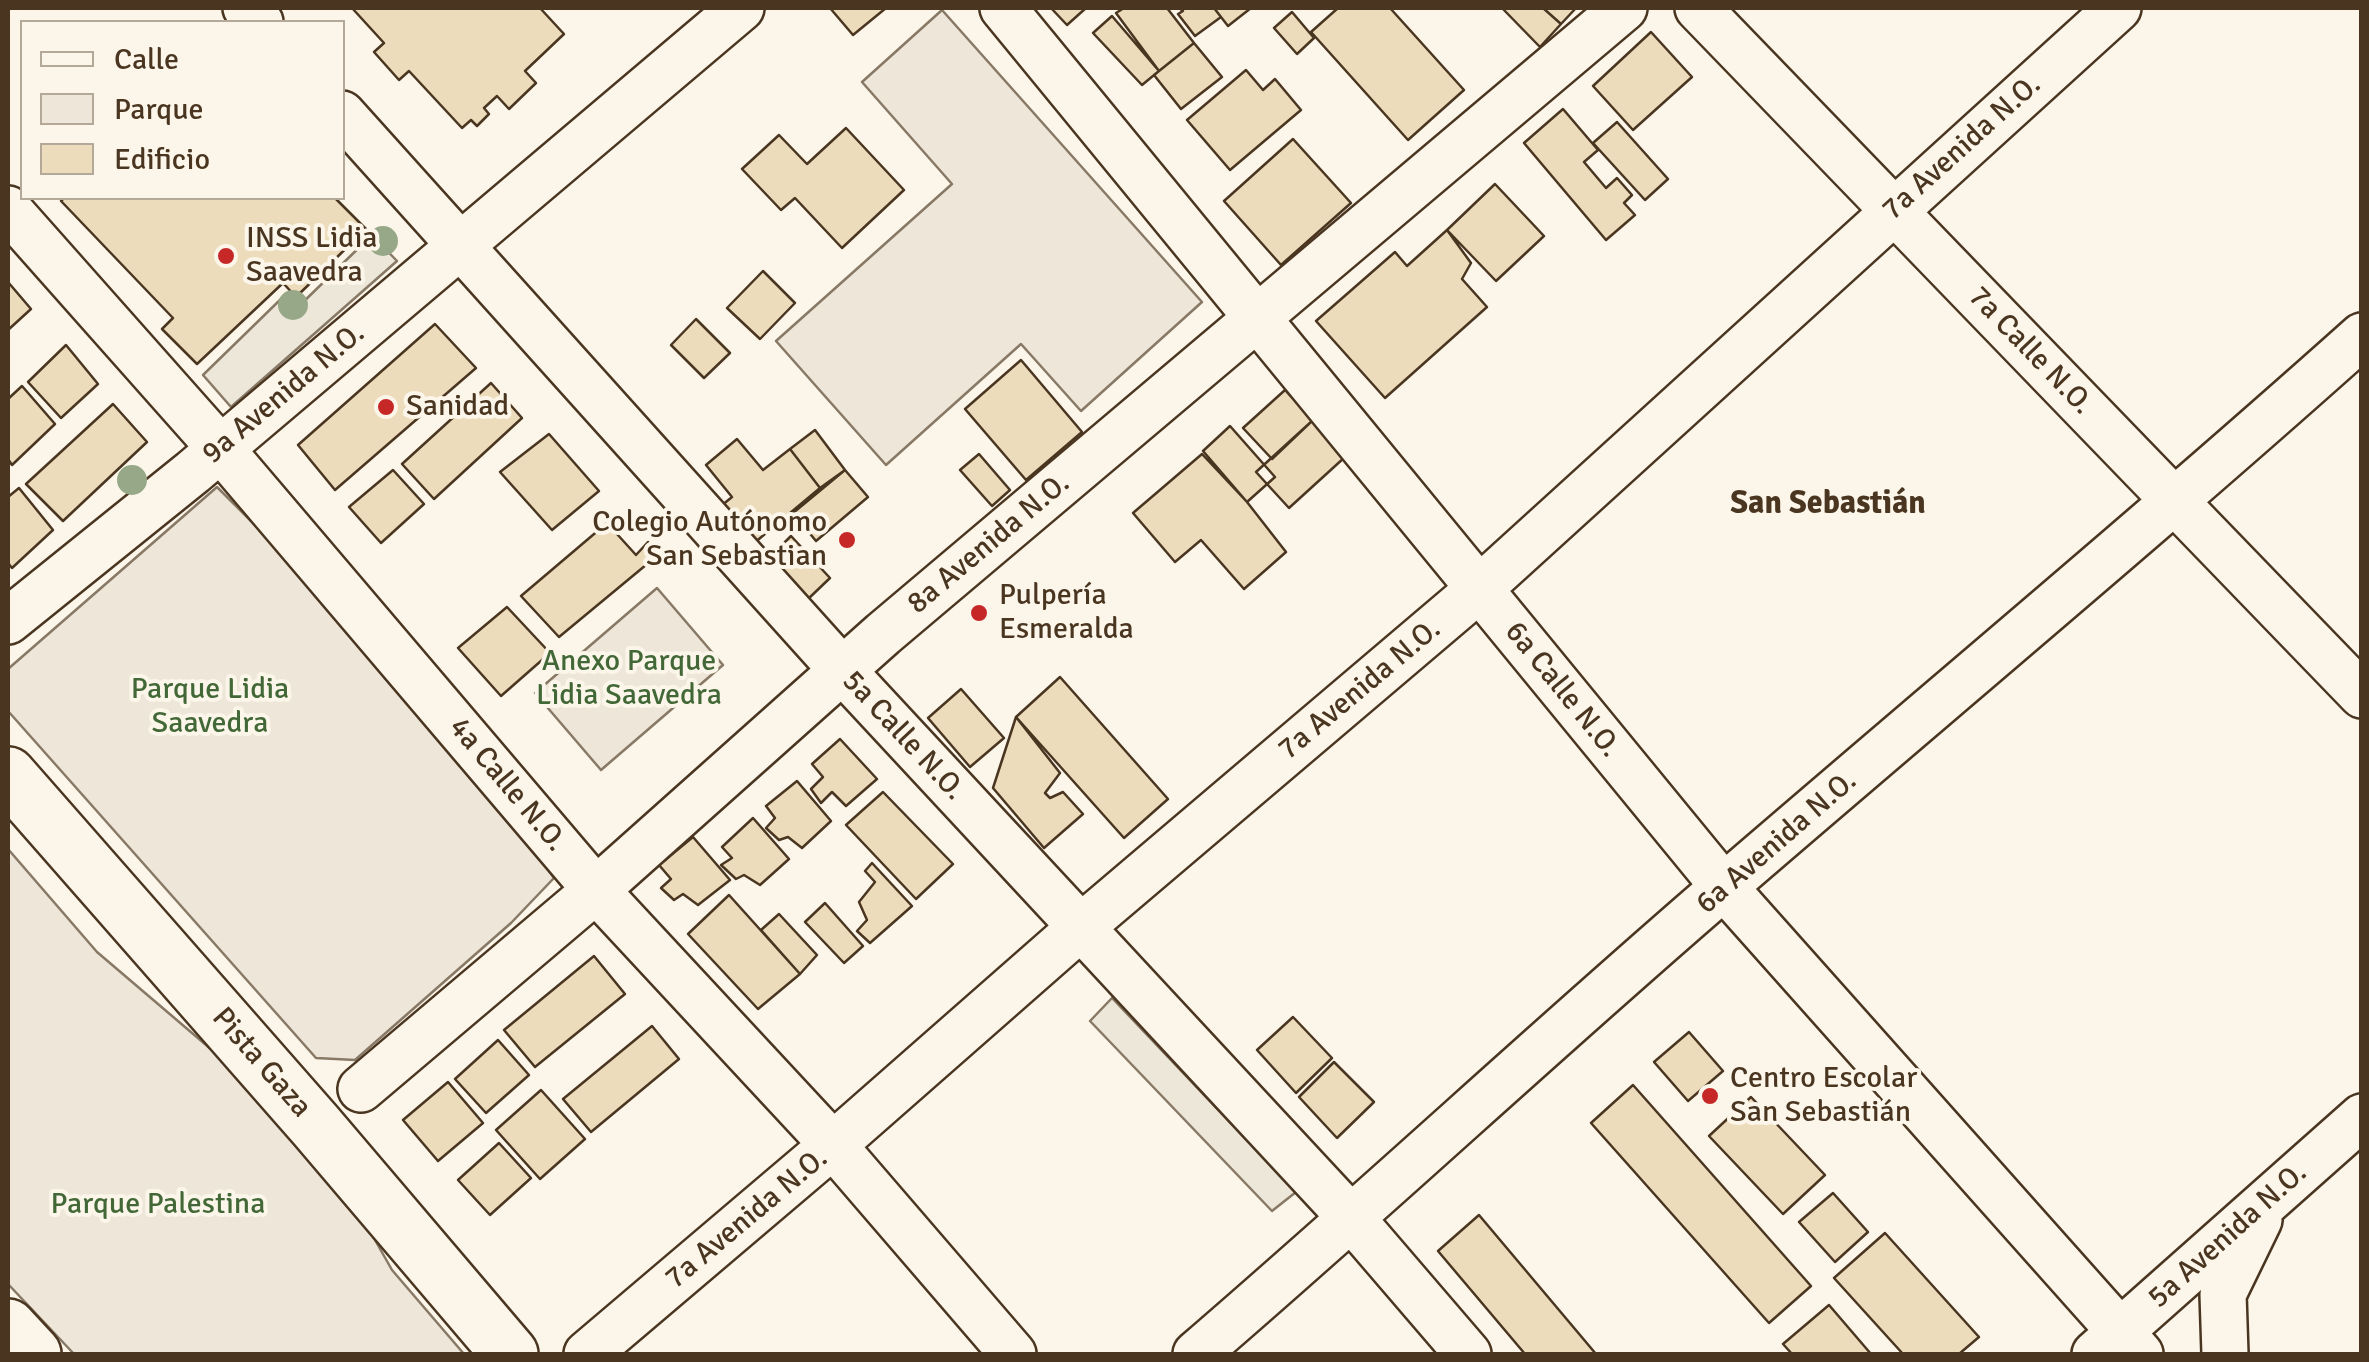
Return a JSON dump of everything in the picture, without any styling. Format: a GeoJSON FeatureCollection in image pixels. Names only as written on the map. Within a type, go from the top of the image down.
{"type":"FeatureCollection","features":[{"type":"Feature","properties":{"kind":"main road","name":"Pista Gaza"},"geometry":{"type":"LineString","coordinates":[[9,778],[316,1126],[510,1354]]}},
{"type":"Feature","properties":{"kind":"main road"},"geometry":{"type":"LineString","coordinates":[[8,1327],[33,1354]]}},
{"type":"Feature","properties":{"kind":"street","name":"9a Avenida N.O."},"geometry":{"type":"LineString","coordinates":[[8,621],[220,448],[324,343],[459,243],[741,8]]}},
{"type":"Feature","properties":{"kind":"street","name":"6a Calle N.O."},"geometry":{"type":"LineString","coordinates":[[1004,8],[1724,887],[2119,1347]]}},
{"type":"Feature","properties":{"kind":"street","name":"8a Avenida N.O."},"geometry":{"type":"LineString","coordinates":[[361,1089],[596,890],[842,670],[1624,8]]}},
{"type":"Feature","properties":{"kind":"street","name":"7a Calle N.O."},"geometry":{"type":"LineString","coordinates":[[1698,8],[2362,695]]}},
{"type":"Feature","properties":{"kind":"street","name":"7a Avenida N.O."},"geometry":{"type":"LineString","coordinates":[[588,1354],[1080,928],[1480,589],[2118,8]]}},
{"type":"Feature","properties":{"kind":"street","name":"5a Calle N.O."},"geometry":{"type":"LineString","coordinates":[[345,117],[842,670],[1080,928],[1121,988],[1304,1184],[1352,1220],[1468,1354]]}},
{"type":"Feature","properties":{"kind":"street","name":"4a Calle N.O."},"geometry":{"type":"LineString","coordinates":[[8,209],[220,448],[596,890],[833,1145],[1013,1354]]}},
{"type":"Feature","properties":{"kind":"street","name":"6a Avenida N.O."},"geometry":{"type":"LineString","coordinates":[[1196,1354],[1724,887],[2176,502],[2362,336]]}},
{"type":"Feature","properties":{"kind":"street","name":"5a Avenida N.O."},"geometry":{"type":"LineString","coordinates":[[2119,1347],[2269,1199],[2362,1116]]}},
{"type":"Feature","properties":{"kind":"street"},"geometry":{"type":"LineString","coordinates":[[2225,1354],[2223,1294],[2269,1199]]}},
{"type":"Feature","properties":{"kind":"green space"},"geometry":{"type":"Polygon","coordinates":[[[942,10],[1202,302],[1081,411],[1021,344],[886,465],[776,341],[952,184],[862,82],[942,10]]]}},
{"type":"Feature","properties":{"kind":"green space","name":"Parque Lidia Saavedra"},"geometry":{"type":"Polygon","coordinates":[[[217,487],[262,532],[537,853],[554,878],[511,923],[355,1060],[316,1058],[8,711],[8,669],[217,487]]]}},
{"type":"Feature","properties":{"kind":"green space","name":"Anexo Parque Lidia Saavedra"},"geometry":{"type":"Polygon","coordinates":[[[657,588],[723,665],[601,770],[535,693],[657,588]]]}},
{"type":"Feature","properties":{"kind":"green space","name":"Parque Palestina"},"geometry":{"type":"Polygon","coordinates":[[[8,849],[97,952],[253,1085],[362,1217],[392,1270],[464,1354],[74,1354],[8,1284],[8,849]]]}},
{"type":"Feature","properties":{"kind":"shaded area"},"geometry":{"type":"Polygon","coordinates":[[[372,235],[397,261],[231,407],[203,375],[283,297],[295,310],[372,235]]]}},
{"type":"Feature","properties":{"kind":"shaded area"},"geometry":{"type":"Polygon","coordinates":[[[1112,998],[1296,1192],[1272,1211],[1090,1021],[1112,998]]]}},
{"type":"Feature","properties":{"kind":"building"},"geometry":{"type":"Polygon","coordinates":[[[352,8],[540,8],[564,34],[525,71],[536,83],[509,109],[497,96],[484,108],[489,114],[477,126],[471,120],[462,128],[409,71],[399,80],[374,52],[384,43],[352,8]]]}},
{"type":"Feature","properties":{"kind":"building"},"geometry":{"type":"Polygon","coordinates":[[[830,8],[886,8],[853,35],[830,8]]]}},
{"type":"Feature","properties":{"kind":"building"},"geometry":{"type":"Polygon","coordinates":[[[1051,8],[1086,8],[1067,25],[1051,8]]]}},
{"type":"Feature","properties":{"kind":"building"},"geometry":{"type":"Polygon","coordinates":[[[1124,8],[1167,8],[1194,43],[1159,71],[1116,13],[1124,8]]]}},
{"type":"Feature","properties":{"kind":"building"},"geometry":{"type":"Polygon","coordinates":[[[1179,8],[1214,8],[1221,17],[1195,36],[1178,14],[1183,11],[1179,8]]]}},
{"type":"Feature","properties":{"kind":"building"},"geometry":{"type":"Polygon","coordinates":[[[1214,8],[1251,8],[1228,26],[1214,8]]]}},
{"type":"Feature","properties":{"kind":"building"},"geometry":{"type":"Polygon","coordinates":[[[1338,8],[1390,8],[1464,90],[1408,140],[1311,32],[1338,8]]]}},
{"type":"Feature","properties":{"kind":"building"},"geometry":{"type":"Polygon","coordinates":[[[1502,8],[1543,8],[1561,24],[1540,47],[1502,8]]]}},
{"type":"Feature","properties":{"kind":"building"},"geometry":{"type":"Polygon","coordinates":[[[1543,8],[1576,8],[1561,24],[1543,8]]]}},
{"type":"Feature","properties":{"kind":"building"},"geometry":{"type":"Polygon","coordinates":[[[1292,12],[1314,38],[1297,54],[1274,28],[1292,12]]]}},
{"type":"Feature","properties":{"kind":"building"},"geometry":{"type":"Polygon","coordinates":[[[1112,16],[1159,71],[1142,85],[1093,33],[1112,16]]]}},
{"type":"Feature","properties":{"kind":"building"},"geometry":{"type":"Polygon","coordinates":[[[1651,32],[1692,77],[1633,130],[1593,86],[1651,32]]]}},
{"type":"Feature","properties":{"kind":"building"},"geometry":{"type":"Polygon","coordinates":[[[1194,43],[1222,77],[1181,109],[1154,75],[1194,43]]]}},
{"type":"Feature","properties":{"kind":"building"},"geometry":{"type":"Polygon","coordinates":[[[1246,70],[1263,90],[1275,79],[1301,110],[1230,170],[1187,120],[1246,70]]]}},
{"type":"Feature","properties":{"kind":"building"},"geometry":{"type":"Polygon","coordinates":[[[1563,109],[1598,150],[1584,162],[1606,188],[1617,178],[1632,195],[1624,203],[1635,215],[1606,240],[1524,143],[1563,109]]]}},
{"type":"Feature","properties":{"kind":"building"},"geometry":{"type":"Polygon","coordinates":[[[1617,122],[1668,179],[1645,200],[1593,143],[1617,122]]]}},
{"type":"Feature","properties":{"kind":"building"},"geometry":{"type":"Polygon","coordinates":[[[846,128],[904,190],[842,248],[795,198],[781,210],[742,169],[779,135],[807,164],[846,128]]]}},
{"type":"Feature","properties":{"kind":"building"},"geometry":{"type":"Polygon","coordinates":[[[1293,139],[1351,203],[1281,265],[1224,201],[1293,139]]]}},
{"type":"Feature","properties":{"kind":"building"},"geometry":{"type":"Polygon","coordinates":[[[1495,184],[1544,236],[1496,281],[1447,230],[1495,184]]]}},
{"type":"Feature","properties":{"kind":"building","name":"INSS Lidia Saavedra"},"geometry":{"type":"Polygon","coordinates":[[[337,200],[366,229],[296,297],[283,283],[197,364],[162,329],[173,318],[61,201],[337,200]]]}},
{"type":"Feature","properties":{"kind":"building"},"geometry":{"type":"Polygon","coordinates":[[[1447,230],[1471,263],[1462,279],[1487,307],[1385,398],[1316,321],[1395,252],[1407,266],[1447,230]]]}},
{"type":"Feature","properties":{"kind":"building"},"geometry":{"type":"Polygon","coordinates":[[[763,271],[795,303],[760,339],[727,308],[763,271]]]}},
{"type":"Feature","properties":{"kind":"building"},"geometry":{"type":"Polygon","coordinates":[[[8,282],[31,309],[8,330],[8,282]]]}},
{"type":"Feature","properties":{"kind":"building"},"geometry":{"type":"Polygon","coordinates":[[[696,319],[730,353],[704,378],[671,345],[696,319]]]}},
{"type":"Feature","properties":{"kind":"building","name":"Sanidad"},"geometry":{"type":"Polygon","coordinates":[[[435,324],[476,368],[335,490],[298,445],[435,324]]]}},
{"type":"Feature","properties":{"kind":"building"},"geometry":{"type":"Polygon","coordinates":[[[66,345],[98,384],[61,418],[28,382],[66,345]]]}},
{"type":"Feature","properties":{"kind":"building"},"geometry":{"type":"Polygon","coordinates":[[[1021,360],[1082,432],[1026,480],[965,409],[1021,360]]]}},
{"type":"Feature","properties":{"kind":"building"},"geometry":{"type":"Polygon","coordinates":[[[491,383],[522,418],[434,499],[402,464],[491,383]]]}},
{"type":"Feature","properties":{"kind":"building"},"geometry":{"type":"Polygon","coordinates":[[[22,386],[55,424],[12,465],[8,459],[8,399],[22,386]]]}},
{"type":"Feature","properties":{"kind":"building"},"geometry":{"type":"Polygon","coordinates":[[[1285,390],[1313,420],[1272,459],[1243,428],[1285,390]]]}},
{"type":"Feature","properties":{"kind":"building"},"geometry":{"type":"Polygon","coordinates":[[[113,404],[147,442],[63,521],[26,484],[113,404]]]}},
{"type":"Feature","properties":{"kind":"building"},"geometry":{"type":"Polygon","coordinates":[[[1312,421],[1345,457],[1289,508],[1256,472],[1312,421]]]}},
{"type":"Feature","properties":{"kind":"building"},"geometry":{"type":"Polygon","coordinates":[[[1230,426],[1275,477],[1247,502],[1203,451],[1230,426]]]}},
{"type":"Feature","properties":{"kind":"building"},"geometry":{"type":"Polygon","coordinates":[[[815,430],[845,470],[820,488],[790,449],[815,430]]]}},
{"type":"Feature","properties":{"kind":"building"},"geometry":{"type":"Polygon","coordinates":[[[549,434],[599,491],[552,530],[500,472],[549,434]]]}},
{"type":"Feature","properties":{"kind":"building"},"geometry":{"type":"Polygon","coordinates":[[[737,439],[763,470],[790,449],[820,488],[753,544],[721,506],[732,497],[706,465],[737,439]]]}},
{"type":"Feature","properties":{"kind":"building"},"geometry":{"type":"Polygon","coordinates":[[[979,454],[1010,490],[992,506],[960,470],[979,454]]]}},
{"type":"Feature","properties":{"kind":"building"},"geometry":{"type":"Polygon","coordinates":[[[1202,454],[1286,552],[1244,589],[1201,540],[1175,562],[1133,513],[1202,454]]]}},
{"type":"Feature","properties":{"kind":"building"},"geometry":{"type":"Polygon","coordinates":[[[393,470],[424,504],[381,543],[349,507],[393,470]]]}},
{"type":"Feature","properties":{"kind":"building"},"geometry":{"type":"Polygon","coordinates":[[[845,470],[868,497],[816,541],[793,513],[845,470]]]}},
{"type":"Feature","properties":{"kind":"building"},"geometry":{"type":"Polygon","coordinates":[[[19,488],[53,530],[12,568],[8,563],[8,497],[19,488]]]}},
{"type":"Feature","properties":{"kind":"building"},"geometry":{"type":"Polygon","coordinates":[[[607,523],[636,555],[648,542],[658,555],[559,637],[521,596],[607,523]]]}},
{"type":"Feature","properties":{"kind":"building"},"geometry":{"type":"Polygon","coordinates":[[[791,536],[830,578],[807,600],[768,559],[791,536]]]}},
{"type":"Feature","properties":{"kind":"building"},"geometry":{"type":"Polygon","coordinates":[[[507,607],[550,653],[501,696],[458,648],[507,607]]]}},
{"type":"Feature","properties":{"kind":"building"},"geometry":{"type":"Polygon","coordinates":[[[1060,677],[1168,799],[1124,838],[1016,717],[1060,677]]]}},
{"type":"Feature","properties":{"kind":"building"},"geometry":{"type":"Polygon","coordinates":[[[961,689],[1004,738],[970,767],[928,718],[961,689]]]}},
{"type":"Feature","properties":{"kind":"building"},"geometry":{"type":"Polygon","coordinates":[[[1016,717],[1060,773],[1045,793],[1050,798],[1063,792],[1083,814],[1044,848],[993,788],[1016,717]]]}},
{"type":"Feature","properties":{"kind":"building"},"geometry":{"type":"Polygon","coordinates":[[[840,739],[877,779],[846,806],[832,792],[821,803],[811,789],[823,777],[812,764],[840,739]]]}},
{"type":"Feature","properties":{"kind":"building"},"geometry":{"type":"Polygon","coordinates":[[[797,781],[831,821],[802,848],[788,837],[779,840],[766,828],[775,818],[766,806],[797,781]]]}},
{"type":"Feature","properties":{"kind":"building"},"geometry":{"type":"Polygon","coordinates":[[[883,792],[953,864],[916,899],[846,825],[883,792]]]}},
{"type":"Feature","properties":{"kind":"building"},"geometry":{"type":"Polygon","coordinates":[[[753,818],[789,859],[760,885],[744,875],[736,879],[721,865],[732,858],[722,847],[753,818]]]}},
{"type":"Feature","properties":{"kind":"building"},"geometry":{"type":"Polygon","coordinates":[[[693,837],[730,880],[698,905],[683,894],[674,900],[661,888],[671,879],[659,865],[693,837]]]}},
{"type":"Feature","properties":{"kind":"building"},"geometry":{"type":"Polygon","coordinates":[[[872,863],[912,906],[870,943],[857,931],[867,920],[859,902],[875,882],[865,871],[872,863]]]}},
{"type":"Feature","properties":{"kind":"building"},"geometry":{"type":"Polygon","coordinates":[[[729,895],[800,974],[758,1009],[688,934],[729,895]]]}},
{"type":"Feature","properties":{"kind":"building"},"geometry":{"type":"Polygon","coordinates":[[[825,903],[863,946],[844,963],[805,922],[825,903]]]}},
{"type":"Feature","properties":{"kind":"building"},"geometry":{"type":"Polygon","coordinates":[[[779,914],[817,955],[800,974],[761,930],[779,914]]]}},
{"type":"Feature","properties":{"kind":"building"},"geometry":{"type":"Polygon","coordinates":[[[594,956],[625,994],[535,1067],[504,1030],[594,956]]]}},
{"type":"Feature","properties":{"kind":"building"},"geometry":{"type":"Polygon","coordinates":[[[1293,1017],[1332,1058],[1296,1093],[1257,1050],[1293,1017]]]}},
{"type":"Feature","properties":{"kind":"building"},"geometry":{"type":"Polygon","coordinates":[[[652,1026],[679,1059],[591,1132],[563,1099],[652,1026]]]}},
{"type":"Feature","properties":{"kind":"building"},"geometry":{"type":"Polygon","coordinates":[[[1689,1032],[1723,1071],[1688,1101],[1654,1062],[1689,1032]]]}},
{"type":"Feature","properties":{"kind":"building"},"geometry":{"type":"Polygon","coordinates":[[[498,1040],[529,1075],[486,1113],[455,1079],[498,1040]]]}},
{"type":"Feature","properties":{"kind":"building"},"geometry":{"type":"Polygon","coordinates":[[[1334,1062],[1374,1102],[1337,1138],[1299,1097],[1334,1062]]]}},
{"type":"Feature","properties":{"kind":"building"},"geometry":{"type":"Polygon","coordinates":[[[448,1082],[483,1123],[438,1161],[403,1120],[448,1082]]]}},
{"type":"Feature","properties":{"kind":"building"},"geometry":{"type":"Polygon","coordinates":[[[1633,1085],[1811,1286],[1769,1323],[1591,1123],[1633,1085]]]}},
{"type":"Feature","properties":{"kind":"building"},"geometry":{"type":"Polygon","coordinates":[[[541,1090],[585,1139],[540,1179],[496,1130],[541,1090]]]}},
{"type":"Feature","properties":{"kind":"building"},"geometry":{"type":"Polygon","coordinates":[[[1751,1097],[1825,1175],[1783,1214],[1709,1136],[1751,1097]]]}},
{"type":"Feature","properties":{"kind":"building"},"geometry":{"type":"Polygon","coordinates":[[[499,1143],[531,1178],[490,1215],[458,1180],[499,1143]]]}},
{"type":"Feature","properties":{"kind":"building"},"geometry":{"type":"Polygon","coordinates":[[[1833,1193],[1868,1232],[1835,1262],[1799,1222],[1833,1193]]]}},
{"type":"Feature","properties":{"kind":"building"},"geometry":{"type":"Polygon","coordinates":[[[1479,1215],[1596,1354],[1525,1354],[1438,1251],[1479,1215]]]}},
{"type":"Feature","properties":{"kind":"building"},"geometry":{"type":"Polygon","coordinates":[[[1885,1233],[1979,1337],[1959,1354],[1903,1354],[1834,1278],[1885,1233]]]}},
{"type":"Feature","properties":{"kind":"building"},"geometry":{"type":"Polygon","coordinates":[[[1829,1305],[1871,1354],[1792,1354],[1783,1344],[1829,1305]]]}},
{"type":"Feature","properties":{"kind":"place","name":"INSS Lidia Saavedra"},"geometry":{"type":"Point","coordinates":[226,256]}},
{"type":"Feature","properties":{"kind":"place","name":"Sanidad"},"geometry":{"type":"Point","coordinates":[386,407]}},
{"type":"Feature","properties":{"kind":"place","name":"Colegio Autónomo San Sebastian"},"geometry":{"type":"Point","coordinates":[847,540]}},
{"type":"Feature","properties":{"kind":"place","name":"Pulpería Esmeralda"},"geometry":{"type":"Point","coordinates":[979,613]}},
{"type":"Feature","properties":{"kind":"place","name":"Centro Escolar San Sebastián"},"geometry":{"type":"Point","coordinates":[1710,1096]}},
{"type":"Feature","properties":{"kind":"district","name":"San Sebastián"},"geometry":{"type":"Point","coordinates":[1828,505]}}]}
